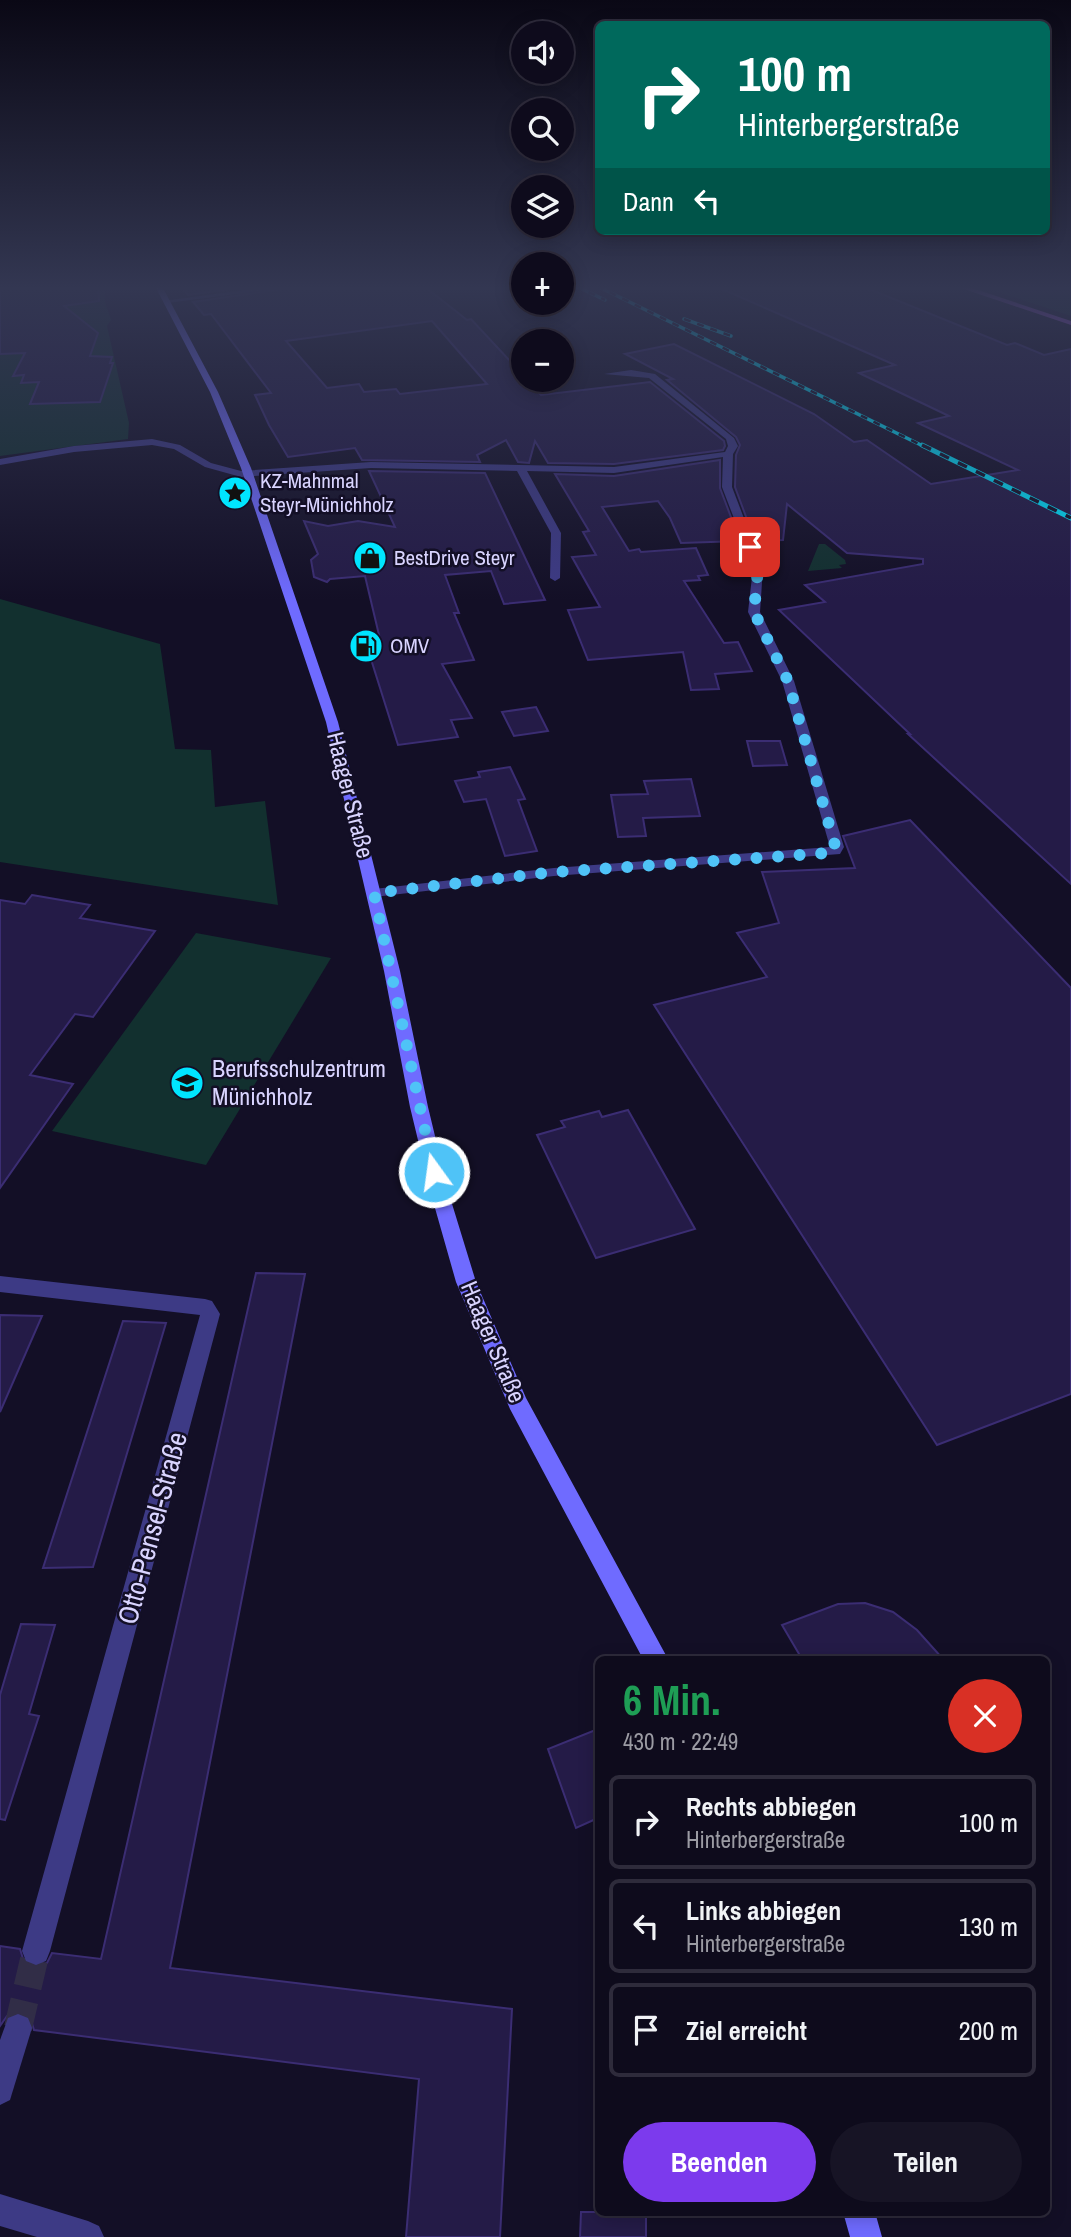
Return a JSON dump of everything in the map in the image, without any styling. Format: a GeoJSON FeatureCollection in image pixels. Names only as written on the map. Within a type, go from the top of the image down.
{"type":"FeatureCollection","features":[{"type":"Feature","properties":{"kind":"main road","name":"Haager Straße"},"geometry":{"type":"LineString","coordinates":[[213,390],[248,474],[332,722],[392,971],[419,1107],[440,1194],[466,1282],[517,1402],[654,1656]]}},
{"type":"Feature","properties":{"kind":"main road"},"geometry":{"type":"LineString","coordinates":[[860,2216],[866,2237]]}},
{"type":"Feature","properties":{"kind":"street"},"geometry":{"type":"LineString","coordinates":[[374,893],[554,872],[829,853],[837,847],[788,681],[754,612],[758,568],[727,487],[727,454],[734,442],[672,390]]}},
{"type":"Feature","properties":{"kind":"street"},"geometry":{"type":"LineString","coordinates":[[0,461],[88,447],[152,442],[177,447],[221,470],[248,474],[360,466],[614,470],[727,454]]}},
{"type":"Feature","properties":{"kind":"street"},"geometry":{"type":"LineString","coordinates":[[521,469],[556,533],[555,578]]}},
{"type":"Feature","properties":{"kind":"street","name":"Otto-Pensel-Straße"},"geometry":{"type":"LineString","coordinates":[[0,1284],[205,1307],[210,1314],[36,1951]]}},
{"type":"Feature","properties":{"kind":"street"},"geometry":{"type":"LineString","coordinates":[[0,2090],[18,2028]]}},
{"type":"Feature","properties":{"kind":"street"},"geometry":{"type":"LineString","coordinates":[[0,2210],[88,2237]]}},
{"type":"Feature","properties":{"kind":"green space"},"geometry":{"type":"Polygon","coordinates":[[[0,390],[122,390],[129,423],[128,439],[0,456],[0,390]]]}},
{"type":"Feature","properties":{"kind":"green space"},"geometry":{"type":"Polygon","coordinates":[[[819,544],[825,544],[845,560],[846,564],[839,565],[842,568],[808,571],[819,544]]]}},
{"type":"Feature","properties":{"kind":"green space"},"geometry":{"type":"Polygon","coordinates":[[[0,599],[160,644],[175,749],[211,750],[215,807],[265,801],[278,905],[0,862],[0,599]]]}},
{"type":"Feature","properties":{"kind":"green space"},"geometry":{"type":"Polygon","coordinates":[[[196,933],[331,958],[206,1165],[52,1131],[196,933]]]}},
{"type":"Feature","properties":{"kind":"building"},"geometry":{"type":"Polygon","coordinates":[[[36,390],[104,390],[100,402],[30,404],[36,390]]]}},
{"type":"Feature","properties":{"kind":"building"},"geometry":{"type":"Polygon","coordinates":[[[269,390],[397,390],[400,394],[431,390],[511,390],[538,392],[541,395],[580,390],[661,390],[724,441],[725,446],[723,450],[614,464],[548,463],[535,441],[529,463],[518,462],[506,440],[477,455],[480,462],[362,460],[355,448],[288,457],[255,395],[271,393],[269,390]]]}},
{"type":"Feature","properties":{"kind":"building"},"geometry":{"type":"Polygon","coordinates":[[[680,390],[767,390],[814,414],[854,442],[867,440],[931,484],[1018,470],[918,423],[949,416],[895,390],[1071,390],[1071,884],[908,734],[779,610],[825,602],[805,585],[923,564],[923,559],[847,553],[787,504],[783,540],[755,541],[735,487],[736,455],[740,445],[736,437],[680,390]]]}},
{"type":"Feature","properties":{"kind":"building"},"geometry":{"type":"Polygon","coordinates":[[[720,460],[720,488],[740,541],[681,543],[670,518],[658,501],[602,507],[629,551],[696,548],[708,575],[698,576],[700,580],[684,581],[724,643],[738,642],[752,671],[715,674],[719,689],[691,690],[683,652],[588,660],[568,610],[600,607],[572,557],[596,555],[583,532],[589,531],[555,474],[614,476],[720,460]]]}},
{"type":"Feature","properties":{"kind":"building"},"geometry":{"type":"Polygon","coordinates":[[[369,471],[485,473],[545,600],[504,604],[491,571],[445,575],[459,613],[454,613],[474,660],[442,664],[472,718],[451,720],[458,737],[398,745],[364,637],[379,635],[365,576],[330,579],[327,582],[314,577],[311,560],[318,554],[304,521],[328,526],[358,521],[395,527],[369,471]]]}},
{"type":"Feature","properties":{"kind":"building"},"geometry":{"type":"Polygon","coordinates":[[[536,707],[548,731],[514,736],[502,712],[536,707]]]}},
{"type":"Feature","properties":{"kind":"building"},"geometry":{"type":"Polygon","coordinates":[[[747,741],[780,741],[787,765],[753,766],[747,741]]]}},
{"type":"Feature","properties":{"kind":"building"},"geometry":{"type":"Polygon","coordinates":[[[510,767],[525,799],[518,800],[537,851],[505,856],[486,799],[464,802],[455,781],[480,777],[478,772],[510,767]]]}},
{"type":"Feature","properties":{"kind":"building"},"geometry":{"type":"Polygon","coordinates":[[[691,779],[700,816],[643,818],[646,836],[618,837],[611,795],[648,794],[644,781],[691,779]]]}},
{"type":"Feature","properties":{"kind":"building"},"geometry":{"type":"Polygon","coordinates":[[[910,820],[1071,988],[1071,1394],[937,1445],[654,1005],[767,977],[737,933],[779,923],[762,872],[855,868],[843,836],[910,820]]]}},
{"type":"Feature","properties":{"kind":"building"},"geometry":{"type":"Polygon","coordinates":[[[32,895],[90,905],[80,918],[155,931],[93,1017],[75,1014],[30,1075],[73,1084],[0,1188],[0,900],[25,904],[32,895]]]}},
{"type":"Feature","properties":{"kind":"building"},"geometry":{"type":"Polygon","coordinates":[[[628,1110],[695,1229],[596,1258],[537,1135],[565,1127],[561,1121],[599,1111],[602,1117],[628,1110]]]}},
{"type":"Feature","properties":{"kind":"building"},"geometry":{"type":"Polygon","coordinates":[[[256,1273],[305,1274],[170,1968],[512,2009],[500,2237],[406,2237],[419,2079],[34,2030],[30,2017],[19,2012],[7,2016],[0,2026],[0,1946],[20,1949],[24,1962],[35,1967],[47,1963],[52,1953],[101,1959],[256,1273]]]}},
{"type":"Feature","properties":{"kind":"building"},"geometry":{"type":"Polygon","coordinates":[[[0,1315],[42,1316],[0,1412],[0,1315]]]}},
{"type":"Feature","properties":{"kind":"building"},"geometry":{"type":"Polygon","coordinates":[[[123,1321],[166,1323],[93,1567],[43,1568],[123,1321]]]}},
{"type":"Feature","properties":{"kind":"building"},"geometry":{"type":"Polygon","coordinates":[[[865,1603],[893,1612],[917,1630],[940,1656],[800,1656],[782,1625],[838,1604],[865,1603]]]}},
{"type":"Feature","properties":{"kind":"building"},"geometry":{"type":"Polygon","coordinates":[[[21,1624],[55,1625],[29,1714],[39,1716],[5,1820],[0,1819],[0,1695],[21,1624]]]}},
{"type":"Feature","properties":{"kind":"building"},"geometry":{"type":"Polygon","coordinates":[[[595,1730],[595,1819],[576,1828],[548,1749],[595,1730]]]}},
{"type":"Feature","properties":{"kind":"building"},"geometry":{"type":"Polygon","coordinates":[[[581,2212],[595,2212],[595,2216],[646,2216],[646,2237],[580,2237],[581,2212]]]}},
{"type":"Feature","properties":{"kind":"tunnel"},"geometry":{"type":"LineString","coordinates":[[18,2028],[36,1951]]}},
{"type":"Feature","properties":{"kind":"railway"},"geometry":{"type":"LineString","coordinates":[[810,390],[925,447]]}},
{"type":"Feature","properties":{"kind":"railway"},"geometry":{"type":"LineString","coordinates":[[922,445],[1071,518]]}},
{"type":"Feature","properties":{"kind":"place","name":"KZ-Mahnmal Steyr-Münichholz"},"geometry":{"type":"Point","coordinates":[235,493]}},
{"type":"Feature","properties":{"kind":"place","name":"BestDrive Steyr"},"geometry":{"type":"Point","coordinates":[370,558]}},
{"type":"Feature","properties":{"kind":"place","name":"OMV"},"geometry":{"type":"Point","coordinates":[366,646]}},
{"type":"Feature","properties":{"kind":"place","name":"Berufsschulzentrum Münichholz"},"geometry":{"type":"Point","coordinates":[187,1083]}},
{"type":"Feature","properties":{"kind":"route"},"geometry":{"type":"LineString","coordinates":[[434,1172],[374,893],[554,872],[835,851],[837,847],[788,681],[754,612],[758,568],[750,547]]}}]}
